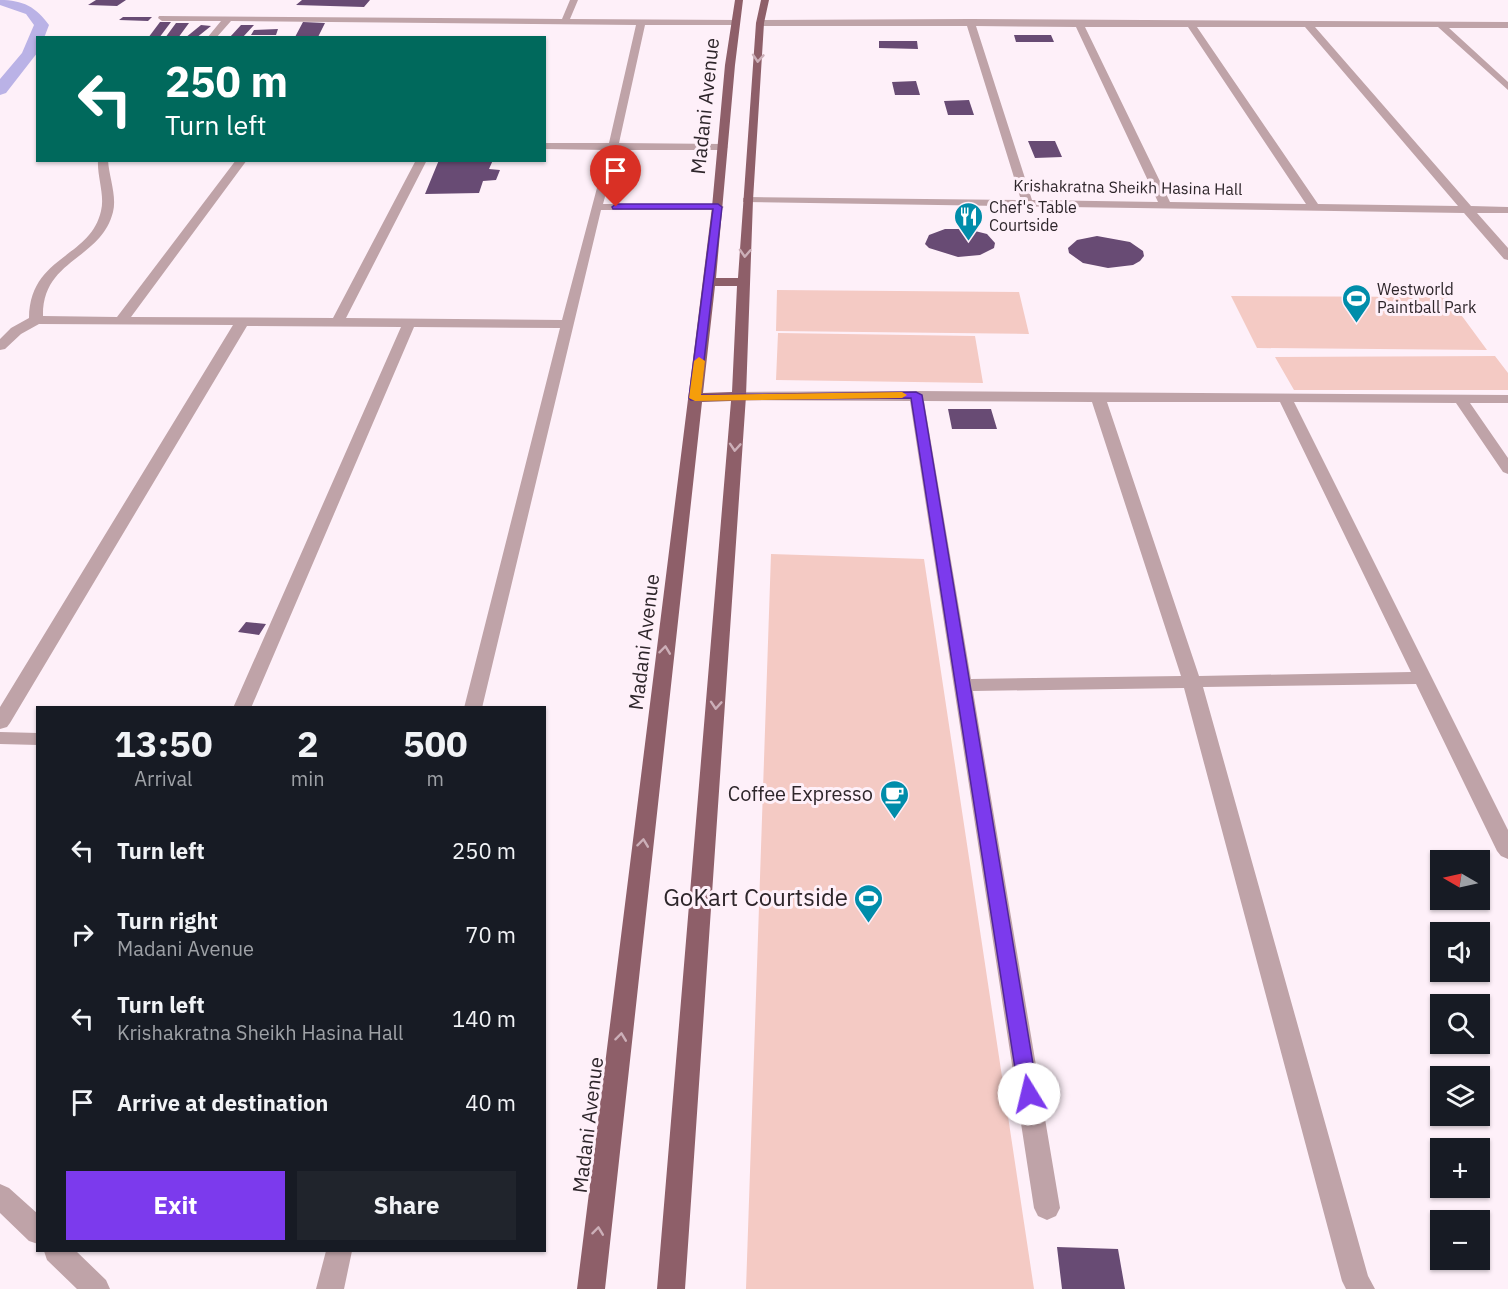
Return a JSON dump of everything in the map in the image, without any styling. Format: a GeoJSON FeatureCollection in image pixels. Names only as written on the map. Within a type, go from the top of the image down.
{"type":"FeatureCollection","features":[{"type":"Feature","properties":{"kind":"main road","name":"Madani Avenue"},"geometry":{"type":"LineString","coordinates":[[591,1289],[718,207],[739,0]]}},
{"type":"Feature","properties":{"kind":"main road"},"geometry":{"type":"LineString","coordinates":[[671,1289],[739,396],[747,200],[760,23],[765,0]]}},
{"type":"Feature","properties":{"kind":"main road"},"geometry":{"type":"LineString","coordinates":[[709,282],[743,282]]}},
{"type":"Feature","properties":{"kind":"main road"},"geometry":{"type":"LineString","coordinates":[[695,398],[739,396]]}},
{"type":"Feature","properties":{"kind":"street"},"geometry":{"type":"LineString","coordinates":[[565,21],[574,0]]}},
{"type":"Feature","properties":{"kind":"street"},"geometry":{"type":"LineString","coordinates":[[162,18],[431,25],[565,21],[736,22]]}},
{"type":"Feature","properties":{"kind":"street"},"geometry":{"type":"LineString","coordinates":[[213,36],[228,19]]}},
{"type":"Feature","properties":{"kind":"street"},"geometry":{"type":"LineString","coordinates":[[473,706],[596,207],[613,147],[641,22]]}},
{"type":"Feature","properties":{"kind":"street"},"geometry":{"type":"LineString","coordinates":[[970,22],[1027,202]]}},
{"type":"Feature","properties":{"kind":"street"},"geometry":{"type":"LineString","coordinates":[[760,23],[1078,22],[1508,25]]}},
{"type":"Feature","properties":{"kind":"street"},"geometry":{"type":"LineString","coordinates":[[1078,22],[1165,204]]}},
{"type":"Feature","properties":{"kind":"street"},"geometry":{"type":"LineString","coordinates":[[1190,23],[1314,207]]}},
{"type":"Feature","properties":{"kind":"street"},"geometry":{"type":"LineString","coordinates":[[1307,24],[1508,256]]}},
{"type":"Feature","properties":{"kind":"street"},"geometry":{"type":"LineString","coordinates":[[1441,25],[1508,87]]}},
{"type":"Feature","properties":{"kind":"street"},"geometry":{"type":"LineString","coordinates":[[546,146],[723,147]]}},
{"type":"Feature","properties":{"kind":"street"},"geometry":{"type":"LineString","coordinates":[[36,320],[34,298],[40,285],[52,270],[89,240],[98,230],[107,212],[103,162]]}},
{"type":"Feature","properties":{"kind":"street"},"geometry":{"type":"LineString","coordinates":[[121,321],[240,162]]}},
{"type":"Feature","properties":{"kind":"street"},"geometry":{"type":"LineString","coordinates":[[338,322],[421,162]]}},
{"type":"Feature","properties":{"kind":"street","name":"Krishakratna Sheikh Hasina Hall"},"geometry":{"type":"LineString","coordinates":[[747,200],[1508,210]]}},
{"type":"Feature","properties":{"kind":"street"},"geometry":{"type":"LineString","coordinates":[[596,207],[718,207]]}},
{"type":"Feature","properties":{"kind":"street"},"geometry":{"type":"LineString","coordinates":[[0,346],[16,331],[36,320],[568,324]]}},
{"type":"Feature","properties":{"kind":"street"},"geometry":{"type":"LineString","coordinates":[[0,723],[242,321]]}},
{"type":"Feature","properties":{"kind":"street"},"geometry":{"type":"LineString","coordinates":[[243,706],[409,323]]}},
{"type":"Feature","properties":{"kind":"street"},"geometry":{"type":"LineString","coordinates":[[916,395],[1047,1208]]}},
{"type":"Feature","properties":{"kind":"street"},"geometry":{"type":"LineString","coordinates":[[739,396],[1508,399]]}},
{"type":"Feature","properties":{"kind":"street"},"geometry":{"type":"LineString","coordinates":[[1098,397],[1192,681],[1356,1281],[1361,1289]]}},
{"type":"Feature","properties":{"kind":"street"},"geometry":{"type":"LineString","coordinates":[[1285,398],[1508,851]]}},
{"type":"Feature","properties":{"kind":"street"},"geometry":{"type":"LineString","coordinates":[[1460,399],[1508,469]]}},
{"type":"Feature","properties":{"kind":"street"},"geometry":{"type":"LineString","coordinates":[[964,685],[1421,678]]}},
{"type":"Feature","properties":{"kind":"street"},"geometry":{"type":"LineString","coordinates":[[0,738],[36,740]]}},
{"type":"Feature","properties":{"kind":"street"},"geometry":{"type":"LineString","coordinates":[[0,1196],[36,1230]]}},
{"type":"Feature","properties":{"kind":"street"},"geometry":{"type":"LineString","coordinates":[[58,1252],[96,1289]]}},
{"type":"Feature","properties":{"kind":"street"},"geometry":{"type":"LineString","coordinates":[[330,1289],[339,1252]]}},
{"type":"Feature","properties":{"kind":"shaded area"},"geometry":{"type":"Polygon","coordinates":[[[777,290],[1019,292],[1029,334],[776,331],[777,290]]]}},
{"type":"Feature","properties":{"kind":"shaded area","name":"Westworld Paintball Park"},"geometry":{"type":"Polygon","coordinates":[[[1231,296],[1448,297],[1487,350],[1257,348],[1231,296]]]}},
{"type":"Feature","properties":{"kind":"shaded area"},"geometry":{"type":"Polygon","coordinates":[[[778,333],[975,336],[983,383],[776,380],[778,333]]]}},
{"type":"Feature","properties":{"kind":"shaded area"},"geometry":{"type":"Polygon","coordinates":[[[1495,356],[1508,373],[1508,390],[1294,390],[1275,357],[1495,356]]]}},
{"type":"Feature","properties":{"kind":"shaded area","name":"GoKart Courtside"},"geometry":{"type":"Polygon","coordinates":[[[771,554],[924,559],[1034,1289],[746,1289],[771,554]]]}},
{"type":"Feature","properties":{"kind":"building"},"geometry":{"type":"Polygon","coordinates":[[[96,0],[126,0],[117,6],[88,5],[96,0]]]}},
{"type":"Feature","properties":{"kind":"building"},"geometry":{"type":"Polygon","coordinates":[[[302,0],[370,0],[364,7],[296,5],[302,0]]]}},
{"type":"Feature","properties":{"kind":"building"},"geometry":{"type":"Polygon","coordinates":[[[123,17],[152,17],[148,21],[119,20],[123,17]]]}},
{"type":"Feature","properties":{"kind":"building"},"geometry":{"type":"Polygon","coordinates":[[[160,22],[171,22],[160,36],[150,36],[160,22]]]}},
{"type":"Feature","properties":{"kind":"building"},"geometry":{"type":"Polygon","coordinates":[[[303,22],[325,23],[318,36],[296,36],[303,22]]]}},
{"type":"Feature","properties":{"kind":"building"},"geometry":{"type":"Polygon","coordinates":[[[176,23],[189,23],[179,36],[166,36],[176,23]]]}},
{"type":"Feature","properties":{"kind":"building"},"geometry":{"type":"Polygon","coordinates":[[[201,25],[211,26],[198,36],[187,36],[201,25]]]}},
{"type":"Feature","properties":{"kind":"building"},"geometry":{"type":"Polygon","coordinates":[[[241,25],[254,25],[244,36],[231,36],[241,25]]]}},
{"type":"Feature","properties":{"kind":"building"},"geometry":{"type":"Polygon","coordinates":[[[278,29],[276,35],[251,35],[254,30],[278,29]]]}},
{"type":"Feature","properties":{"kind":"building"},"geometry":{"type":"Polygon","coordinates":[[[1014,35],[1051,35],[1054,42],[1016,42],[1014,35]]]}},
{"type":"Feature","properties":{"kind":"building"},"geometry":{"type":"Polygon","coordinates":[[[879,41],[917,41],[918,49],[879,48],[879,41]]]}},
{"type":"Feature","properties":{"kind":"building"},"geometry":{"type":"Polygon","coordinates":[[[916,81],[920,95],[895,95],[892,82],[916,81]]]}},
{"type":"Feature","properties":{"kind":"building"},"geometry":{"type":"Polygon","coordinates":[[[969,100],[974,115],[948,115],[944,101],[969,100]]]}},
{"type":"Feature","properties":{"kind":"building"},"geometry":{"type":"Polygon","coordinates":[[[1028,141],[1055,141],[1062,157],[1035,158],[1028,141]]]}},
{"type":"Feature","properties":{"kind":"building"},"geometry":{"type":"Polygon","coordinates":[[[438,162],[492,162],[489,169],[500,170],[496,180],[483,181],[479,193],[425,194],[438,162]]]}},
{"type":"Feature","properties":{"kind":"building"},"geometry":{"type":"Polygon","coordinates":[[[945,229],[967,229],[987,234],[995,243],[994,248],[980,255],[958,257],[929,248],[925,244],[929,235],[945,229]]]}},
{"type":"Feature","properties":{"kind":"building"},"geometry":{"type":"Polygon","coordinates":[[[1097,236],[1130,242],[1143,251],[1144,256],[1133,265],[1108,268],[1083,263],[1069,253],[1068,248],[1077,240],[1097,236]]]}},
{"type":"Feature","properties":{"kind":"building"},"geometry":{"type":"Polygon","coordinates":[[[948,409],[991,409],[997,429],[952,429],[948,409]]]}},
{"type":"Feature","properties":{"kind":"building"},"geometry":{"type":"Polygon","coordinates":[[[246,622],[266,624],[259,635],[238,632],[246,622]]]}},
{"type":"Feature","properties":{"kind":"building"},"geometry":{"type":"Polygon","coordinates":[[[1057,1247],[1118,1249],[1125,1289],[1062,1289],[1057,1247]]]}},
{"type":"Feature","properties":{"kind":"waterway"},"geometry":{"type":"LineString","coordinates":[[0,0],[31,11],[42,25],[37,36]]}},
{"type":"Feature","properties":{"kind":"waterway"},"geometry":{"type":"LineString","coordinates":[[0,90],[29,54],[36,38]]}},
{"type":"Feature","properties":{"kind":"slow traffic"},"geometry":{"type":"LineString","coordinates":[[699,361],[695,398],[902,395]]}},
{"type":"Feature","properties":{"kind":"place","name":"Chef's Table Courtside"},"geometry":{"type":"Point","coordinates":[968,242]}},
{"type":"Feature","properties":{"kind":"place","name":"Westworld Paintball Park"},"geometry":{"type":"Point","coordinates":[1356,324]}},
{"type":"Feature","properties":{"kind":"place","name":"Coffee Expresso"},"geometry":{"type":"Point","coordinates":[894,820]}},
{"type":"Feature","properties":{"kind":"place","name":"GoKart Courtside"},"geometry":{"type":"Point","coordinates":[869,924]}},
{"type":"Feature","properties":{"kind":"route"},"geometry":{"type":"LineString","coordinates":[[616,207],[718,207],[695,398],[916,395],[1029,1094]]}}]}
